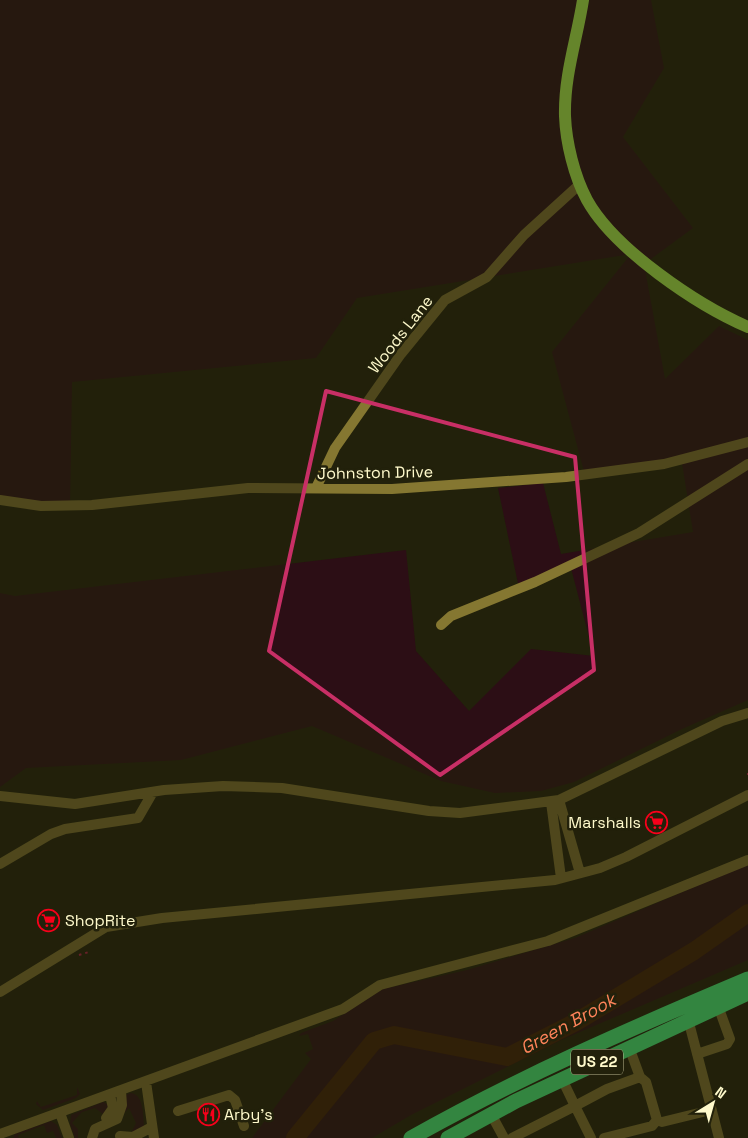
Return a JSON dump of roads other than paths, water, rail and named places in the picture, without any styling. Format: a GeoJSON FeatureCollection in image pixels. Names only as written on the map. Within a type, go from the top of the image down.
{"type":"FeatureCollection","features":[{"type":"Feature","properties":{"kind":"highway","name":"US 22"},"geometry":{"type":"LineString","coordinates":[[411,1138],[504,1089],[685,1004],[748,979]]}},
{"type":"Feature","properties":{"kind":"highway","name":"US 22"},"geometry":{"type":"LineString","coordinates":[[455,1136],[492,1114],[562,1079],[688,1019],[748,993]]}},
{"type":"Feature","properties":{"kind":"main road"},"geometry":{"type":"LineString","coordinates":[[583,0],[567,71],[565,117],[571,154],[587,200],[620,240],[640,258],[695,299],[717,313],[748,328]]}},
{"type":"Feature","properties":{"kind":"street","name":"Woods Lane"},"geometry":{"type":"LineString","coordinates":[[316,488],[335,448],[401,354],[445,300],[487,277],[524,235],[580,184]]}},
{"type":"Feature","properties":{"kind":"street","name":"Johnston Drive"},"geometry":{"type":"LineString","coordinates":[[0,500],[42,506],[92,505],[248,488],[392,489],[566,477],[664,464],[748,442]]}},
{"type":"Feature","properties":{"kind":"street"},"geometry":{"type":"LineString","coordinates":[[441,625],[451,616],[535,582],[638,533],[748,464]]}},
{"type":"Feature","properties":{"kind":"street"},"geometry":{"type":"LineString","coordinates":[[0,796],[75,804],[153,792],[223,786],[282,788],[430,811],[460,813],[555,801],[722,721],[748,713]]}},
{"type":"Feature","properties":{"kind":"street"},"geometry":{"type":"LineString","coordinates":[[0,864],[52,834],[65,829],[138,818],[153,792]]}},
{"type":"Feature","properties":{"kind":"street"},"geometry":{"type":"LineString","coordinates":[[0,992],[106,927],[152,920],[561,878],[600,868],[634,853],[748,795]]}},
{"type":"Feature","properties":{"kind":"street"},"geometry":{"type":"LineString","coordinates":[[555,801],[580,873]]}},
{"type":"Feature","properties":{"kind":"street"},"geometry":{"type":"LineString","coordinates":[[555,801],[561,878]]}},
{"type":"Feature","properties":{"kind":"street"},"geometry":{"type":"LineString","coordinates":[[6,1135],[60,1113],[343,1009],[380,986],[477,961],[565,935],[748,860]]}},
{"type":"Feature","properties":{"kind":"street"},"geometry":{"type":"LineString","coordinates":[[697,1054],[727,1044],[730,1039],[718,1006]]}},
{"type":"Feature","properties":{"kind":"street"},"geometry":{"type":"LineString","coordinates":[[688,1019],[719,1138]]}},
{"type":"Feature","properties":{"kind":"street"},"geometry":{"type":"LineString","coordinates":[[604,1138],[652,1126],[656,1120],[646,1082],[640,1077],[629,1047]]}},
{"type":"Feature","properties":{"kind":"street"},"geometry":{"type":"LineString","coordinates":[[512,1138],[607,1089],[640,1077]]}},
{"type":"Feature","properties":{"kind":"street"},"geometry":{"type":"LineString","coordinates":[[562,1079],[591,1138]]}},
{"type":"Feature","properties":{"kind":"street"},"geometry":{"type":"LineString","coordinates":[[120,1136],[133,1137],[153,1133],[146,1082]]}},
{"type":"Feature","properties":{"kind":"street"},"geometry":{"type":"LineString","coordinates":[[92,1138],[92,1133],[110,1120],[122,1105],[121,1091]]}},
{"type":"Feature","properties":{"kind":"street"},"geometry":{"type":"LineString","coordinates":[[110,1095],[113,1108],[110,1120]]}},
{"type":"Feature","properties":{"kind":"street"},"geometry":{"type":"LineString","coordinates":[[178,1110],[226,1095],[232,1095],[244,1126]]}},
{"type":"Feature","properties":{"kind":"street"},"geometry":{"type":"LineString","coordinates":[[662,1122],[711,1110]]}},
{"type":"Feature","properties":{"kind":"street"},"geometry":{"type":"LineString","coordinates":[[60,1113],[69,1138]]}},
{"type":"Feature","properties":{"kind":"street"},"geometry":{"type":"LineString","coordinates":[[492,1114],[504,1138]]}},
{"type":"Feature","properties":{"kind":"waterway","name":"Green Brook"},"geometry":{"type":"LineString","coordinates":[[295,1138],[374,1041],[394,1035],[507,1057],[576,1022],[694,951],[748,913]]}},
{"type":"Feature","properties":{"kind":"place","name":"Marshalls"},"geometry":{"type":"Point","coordinates":[657,822]}},
{"type":"Feature","properties":{"kind":"place","name":"ShopRite"},"geometry":{"type":"Point","coordinates":[49,920]}},
{"type":"Feature","properties":{"kind":"place","name":"Arby's"},"geometry":{"type":"Point","coordinates":[208,1114]}}]}
